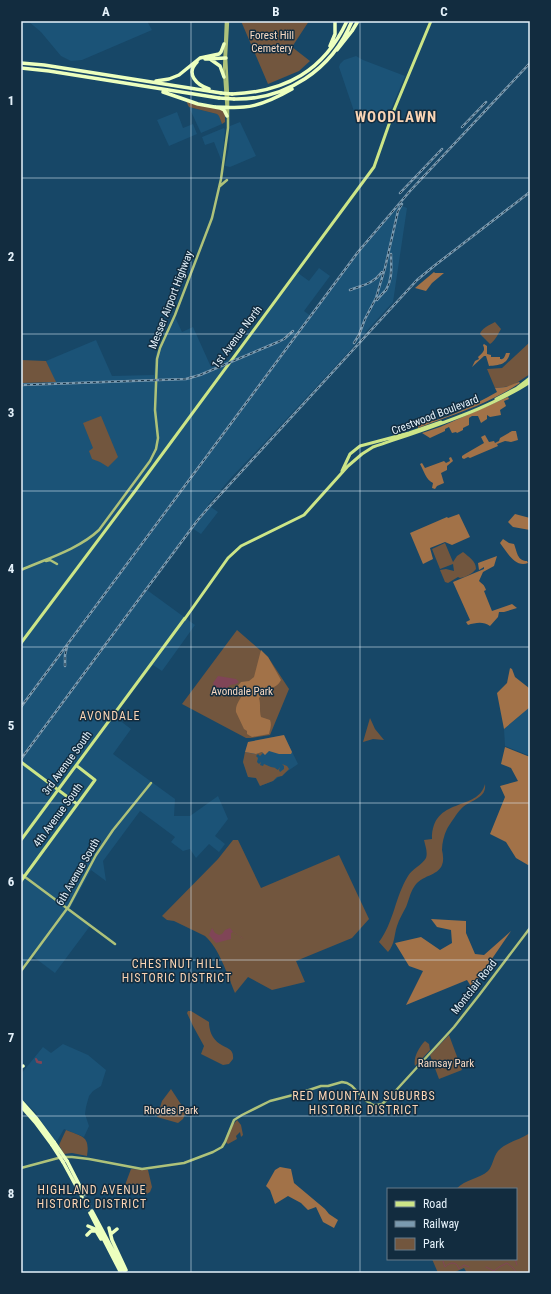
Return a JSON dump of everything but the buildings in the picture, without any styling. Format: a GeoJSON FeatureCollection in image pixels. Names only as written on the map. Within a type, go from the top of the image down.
{"type":"FeatureCollection","features":[{"type":"Feature","properties":{"kind":"highway"},"geometry":{"type":"LineString","coordinates":[[328,51],[335,34],[335,21]]}},
{"type":"Feature","properties":{"kind":"highway"},"geometry":{"type":"LineString","coordinates":[[21,63],[44,65],[220,93],[232,94],[261,92],[299,77],[315,65],[342,32],[347,21]]}},
{"type":"Feature","properties":{"kind":"highway"},"geometry":{"type":"LineString","coordinates":[[328,59],[344,37],[352,21]]}},
{"type":"Feature","properties":{"kind":"highway"},"geometry":{"type":"LineString","coordinates":[[21,68],[188,94],[219,98],[250,99],[286,90],[313,73],[341,47],[358,21]]}},
{"type":"Feature","properties":{"kind":"highway"},"geometry":{"type":"LineString","coordinates":[[149,81],[169,79],[179,75],[196,60],[204,56],[219,54],[224,44]]}},
{"type":"Feature","properties":{"kind":"highway"},"geometry":{"type":"LineString","coordinates":[[204,56],[225,57]]}},
{"type":"Feature","properties":{"kind":"highway"},"geometry":{"type":"LineString","coordinates":[[220,93],[199,85],[193,75],[194,67],[197,62],[202,59],[225,57]]}},
{"type":"Feature","properties":{"kind":"highway"},"geometry":{"type":"LineString","coordinates":[[209,58],[220,66],[224,77]]}},
{"type":"Feature","properties":{"kind":"highway"},"geometry":{"type":"LineString","coordinates":[[215,107],[236,108],[260,104],[291,90],[300,82]]}},
{"type":"Feature","properties":{"kind":"highway"},"geometry":{"type":"LineString","coordinates":[[145,87],[198,104],[223,109],[228,116],[236,108]]}},
{"type":"Feature","properties":{"kind":"highway"},"geometry":{"type":"LineString","coordinates":[[21,1102],[37,1119],[53,1143],[83,1196]]}},
{"type":"Feature","properties":{"kind":"highway"},"geometry":{"type":"LineString","coordinates":[[21,1106],[53,1143]]}},
{"type":"Feature","properties":{"kind":"highway"},"geometry":{"type":"LineString","coordinates":[[91,1212],[126,1273]]}},
{"type":"Feature","properties":{"kind":"highway"},"geometry":{"type":"LineString","coordinates":[[88,1226],[92,1227],[110,1246]]}},
{"type":"Feature","properties":{"kind":"highway"},"geometry":{"type":"LineString","coordinates":[[109,1228],[111,1234],[110,1251],[118,1260],[121,1273]]}},
{"type":"Feature","properties":{"kind":"highway"},"geometry":{"type":"LineString","coordinates":[[111,1234],[117,1229]]}},
{"type":"Feature","properties":{"kind":"highway"},"geometry":{"type":"LineString","coordinates":[[87,1235],[91,1230],[96,1232]]}},
{"type":"Feature","properties":{"kind":"main road","name":"Messer Airport Highway"},"geometry":{"type":"LineString","coordinates":[[227,21],[224,44],[227,107]]}},
{"type":"Feature","properties":{"kind":"main road","name":"Messer Airport Highway"},"geometry":{"type":"LineString","coordinates":[[21,570],[77,545],[99,530],[153,456],[158,438],[155,410],[157,359],[208,232],[224,164],[228,128],[224,77],[227,21]]}},
{"type":"Feature","properties":{"kind":"main road","name":"1st Avenue North"},"geometry":{"type":"LineString","coordinates":[[21,643],[374,167],[394,110],[431,21]]}},
{"type":"Feature","properties":{"kind":"main road"},"geometry":{"type":"LineString","coordinates":[[219,186],[227,180]]}},
{"type":"Feature","properties":{"kind":"main road","name":"Crestwood Boulevard"},"geometry":{"type":"LineString","coordinates":[[341,473],[349,456],[355,449],[363,444],[414,431],[447,420],[511,391],[530,378]]}},
{"type":"Feature","properties":{"kind":"main road","name":"Crestwood Boulevard"},"geometry":{"type":"LineString","coordinates":[[341,473],[360,455],[370,448],[472,412],[505,397],[530,382]]}},
{"type":"Feature","properties":{"kind":"main road","name":"3rd Avenue South"},"geometry":{"type":"LineString","coordinates":[[21,840],[58,789],[77,766],[228,558],[235,550],[304,515],[341,473]]}},
{"type":"Feature","properties":{"kind":"main road"},"geometry":{"type":"LineString","coordinates":[[40,562],[48,560],[57,564]]}},
{"type":"Feature","properties":{"kind":"main road"},"geometry":{"type":"LineString","coordinates":[[21,762],[77,804]]}},
{"type":"Feature","properties":{"kind":"main road","name":"4th Avenue South"},"geometry":{"type":"LineString","coordinates":[[21,881],[23,876],[95,780],[77,766]]}},
{"type":"Feature","properties":{"kind":"main road","name":"6th Avenue South"},"geometry":{"type":"LineString","coordinates":[[21,971],[74,899],[96,855],[113,830],[151,783]]}},
{"type":"Feature","properties":{"kind":"main road"},"geometry":{"type":"LineString","coordinates":[[23,876],[115,944]]}},
{"type":"Feature","properties":{"kind":"main road","name":"Montclair Road"},"geometry":{"type":"LineString","coordinates":[[21,1168],[62,1157],[72,1157],[142,1169],[184,1163],[217,1150],[225,1142],[234,1120],[242,1115],[270,1101],[321,1086],[328,1086],[342,1082],[352,1086],[365,1100],[373,1105],[377,1106],[384,1103],[449,1032],[530,928]]}},
{"type":"Feature","properties":{"kind":"shaded area"},"geometry":{"type":"Polygon","coordinates":[[[28,21],[147,21],[152,30],[82,60],[71,61],[61,56],[41,32],[28,21]]]}},
{"type":"Feature","properties":{"kind":"shaded area"},"geometry":{"type":"Polygon","coordinates":[[[356,56],[405,76],[391,109],[358,123],[339,67],[344,60],[356,56]]]}},
{"type":"Feature","properties":{"kind":"shaded area"},"geometry":{"type":"Polygon","coordinates":[[[189,107],[217,114],[222,124],[201,133],[189,107]]]}},
{"type":"Feature","properties":{"kind":"shaded area"},"geometry":{"type":"Polygon","coordinates":[[[177,112],[183,128],[193,124],[197,134],[169,146],[157,120],[177,112]]]}},
{"type":"Feature","properties":{"kind":"shaded area"},"geometry":{"type":"Polygon","coordinates":[[[240,122],[256,156],[230,167],[225,166],[229,147],[230,126],[240,122]]]}},
{"type":"Feature","properties":{"kind":"shaded area"},"geometry":{"type":"Polygon","coordinates":[[[224,128],[222,162],[214,142],[205,145],[202,137],[224,128]]]}},
{"type":"Feature","properties":{"kind":"shaded area"},"geometry":{"type":"Polygon","coordinates":[[[400,205],[407,208],[393,302],[230,479],[208,505],[218,512],[201,534],[192,528],[147,590],[195,625],[162,671],[153,665],[114,716],[131,729],[113,754],[175,799],[174,816],[190,816],[218,796],[228,819],[215,836],[225,844],[219,852],[209,844],[196,858],[190,849],[183,851],[171,842],[175,837],[140,811],[103,861],[106,881],[91,870],[69,910],[90,926],[55,973],[31,955],[21,969],[21,383],[55,382],[46,361],[96,340],[112,376],[154,375],[156,354],[175,317],[182,332],[193,327],[211,367],[235,357],[298,273],[309,281],[319,268],[330,276],[304,311],[311,316],[375,233],[400,205]]]}},
{"type":"Feature","properties":{"kind":"shaded area"},"geometry":{"type":"Polygon","coordinates":[[[434,272],[444,273],[432,283],[426,291],[415,288],[434,272]]]}},
{"type":"Feature","properties":{"kind":"shaded area"},"geometry":{"type":"Polygon","coordinates":[[[484,344],[487,346],[487,354],[491,355],[491,357],[500,357],[500,359],[502,359],[506,353],[510,353],[509,357],[502,364],[489,366],[486,356],[484,356],[472,367],[483,352],[484,344]]]}},
{"type":"Feature","properties":{"kind":"shaded area"},"geometry":{"type":"Polygon","coordinates":[[[519,382],[520,383],[483,403],[418,428],[418,424],[459,412],[497,392],[495,388],[506,387],[519,382]]]}},
{"type":"Feature","properties":{"kind":"shaded area"},"geometry":{"type":"Polygon","coordinates":[[[508,397],[509,399],[504,401],[506,406],[500,410],[501,415],[490,417],[487,415],[487,419],[481,423],[478,416],[472,416],[469,418],[469,425],[457,433],[452,433],[449,427],[445,429],[445,431],[430,438],[422,433],[440,427],[508,397]]]}},
{"type":"Feature","properties":{"kind":"shaded area"},"geometry":{"type":"Polygon","coordinates":[[[512,431],[516,431],[518,440],[511,442],[505,441],[497,444],[498,446],[470,458],[462,458],[462,456],[484,443],[481,437],[485,435],[489,442],[494,441],[495,443],[499,441],[500,438],[512,431]]]}},
{"type":"Feature","properties":{"kind":"shaded area"},"geometry":{"type":"Polygon","coordinates":[[[451,457],[453,461],[447,466],[447,470],[441,473],[444,483],[437,486],[435,489],[432,488],[433,483],[427,478],[420,464],[422,463],[425,468],[444,461],[446,463],[450,461],[449,458],[451,457]]]}},
{"type":"Feature","properties":{"kind":"shaded area"},"geometry":{"type":"Polygon","coordinates":[[[459,514],[470,537],[452,545],[445,542],[430,548],[433,559],[423,564],[410,533],[447,517],[448,518],[459,514]]]}},
{"type":"Feature","properties":{"kind":"shaded area"},"geometry":{"type":"Polygon","coordinates":[[[515,514],[530,518],[530,530],[513,527],[508,522],[515,514]]]}},
{"type":"Feature","properties":{"kind":"shaded area"},"geometry":{"type":"Polygon","coordinates":[[[503,539],[514,544],[519,557],[528,563],[523,564],[515,561],[500,543],[503,539]]]}},
{"type":"Feature","properties":{"kind":"shaded area"},"geometry":{"type":"Polygon","coordinates":[[[497,556],[494,566],[483,572],[479,581],[486,590],[484,591],[492,611],[512,604],[517,608],[499,612],[498,617],[490,626],[482,623],[468,625],[466,622],[470,620],[453,582],[484,569],[484,567],[479,570],[478,563],[497,556]]]}},
{"type":"Feature","properties":{"kind":"shaded area"},"geometry":{"type":"Polygon","coordinates":[[[261,650],[268,657],[281,680],[276,686],[264,690],[264,693],[259,698],[261,717],[270,720],[271,722],[269,734],[252,737],[247,734],[247,731],[244,729],[236,712],[243,691],[236,688],[241,682],[249,681],[254,677],[261,650]]]}},
{"type":"Feature","properties":{"kind":"shaded area"},"geometry":{"type":"Polygon","coordinates":[[[510,668],[512,669],[515,677],[530,688],[530,707],[504,729],[497,693],[507,683],[510,668]]]}},
{"type":"Feature","properties":{"kind":"shaded area"},"geometry":{"type":"Polygon","coordinates":[[[218,676],[236,679],[239,682],[230,685],[227,688],[221,689],[217,694],[214,694],[211,690],[214,686],[213,683],[218,676]]]}},
{"type":"Feature","properties":{"kind":"shaded area"},"geometry":{"type":"Polygon","coordinates":[[[530,707],[530,756],[505,746],[504,729],[530,707]]]}},
{"type":"Feature","properties":{"kind":"shaded area"},"geometry":{"type":"Polygon","coordinates":[[[284,735],[298,764],[273,781],[260,786],[256,778],[248,777],[243,762],[248,742],[284,735]]]}},
{"type":"Feature","properties":{"kind":"shaded area"},"geometry":{"type":"Polygon","coordinates":[[[284,735],[292,752],[291,754],[279,754],[269,751],[265,755],[262,752],[256,754],[245,752],[248,742],[284,735]]]}},
{"type":"Feature","properties":{"kind":"shaded area"},"geometry":{"type":"Polygon","coordinates":[[[505,747],[530,757],[530,864],[528,865],[516,858],[506,842],[490,834],[505,797],[500,786],[518,781],[511,768],[501,764],[505,747]]]}},
{"type":"Feature","properties":{"kind":"shaded area"},"geometry":{"type":"Polygon","coordinates":[[[431,919],[466,921],[466,933],[475,954],[484,955],[511,931],[472,988],[467,980],[406,1005],[423,971],[409,966],[395,943],[421,937],[440,950],[452,943],[451,930],[437,927],[431,919]]]}},
{"type":"Feature","properties":{"kind":"shaded area"},"geometry":{"type":"Polygon","coordinates":[[[212,928],[215,933],[219,935],[230,928],[233,932],[231,933],[231,939],[216,943],[209,935],[212,928]]]}},
{"type":"Feature","properties":{"kind":"shaded area"},"geometry":{"type":"Polygon","coordinates":[[[63,1044],[88,1055],[106,1070],[101,1086],[93,1091],[89,1096],[85,1114],[89,1126],[84,1137],[64,1129],[57,1141],[55,1141],[35,1112],[21,1098],[21,1074],[43,1047],[51,1053],[63,1044]]]}},
{"type":"Feature","properties":{"kind":"shaded area"},"geometry":{"type":"Polygon","coordinates":[[[280,1167],[291,1169],[294,1183],[329,1214],[338,1220],[334,1228],[323,1222],[316,1207],[308,1210],[301,1203],[288,1196],[275,1204],[270,1190],[266,1186],[275,1170],[280,1167]]]}},
{"type":"Feature","properties":{"kind":"green space","name":"Forest Hill Cemetery"},"geometry":{"type":"Polygon","coordinates":[[[241,21],[309,21],[292,47],[310,61],[299,71],[268,84],[241,21]]]}},
{"type":"Feature","properties":{"kind":"green space"},"geometry":{"type":"Polygon","coordinates":[[[186,101],[222,109],[225,114],[225,122],[222,124],[217,114],[189,107],[186,101]]]}},
{"type":"Feature","properties":{"kind":"green space"},"geometry":{"type":"Polygon","coordinates":[[[495,322],[501,329],[490,344],[480,334],[484,329],[495,322]]]}},
{"type":"Feature","properties":{"kind":"green space"},"geometry":{"type":"Polygon","coordinates":[[[530,342],[530,374],[512,386],[495,388],[487,369],[502,368],[530,342]]]}},
{"type":"Feature","properties":{"kind":"green space"},"geometry":{"type":"Polygon","coordinates":[[[21,360],[46,361],[56,382],[21,383],[21,360]]]}},
{"type":"Feature","properties":{"kind":"green space"},"geometry":{"type":"Polygon","coordinates":[[[101,416],[118,457],[108,467],[92,459],[89,451],[93,448],[83,423],[101,416]]]}},
{"type":"Feature","properties":{"kind":"green space"},"geometry":{"type":"Polygon","coordinates":[[[445,543],[453,562],[457,556],[463,552],[470,557],[476,566],[476,569],[467,576],[460,578],[458,577],[448,583],[445,582],[440,570],[446,569],[454,571],[453,564],[440,569],[432,549],[445,543]]]}},
{"type":"Feature","properties":{"kind":"green space","name":"Avondale Park"},"geometry":{"type":"Polygon","coordinates":[[[237,630],[268,657],[289,689],[270,735],[246,738],[182,704],[237,630]]]}},
{"type":"Feature","properties":{"kind":"green space"},"geometry":{"type":"Polygon","coordinates":[[[370,718],[375,729],[384,740],[373,739],[363,742],[370,718]]]}},
{"type":"Feature","properties":{"kind":"green space"},"geometry":{"type":"Polygon","coordinates":[[[245,752],[255,754],[262,752],[263,753],[260,756],[258,754],[256,756],[258,758],[257,762],[259,764],[261,762],[260,765],[263,766],[264,764],[278,770],[280,767],[280,772],[284,769],[282,764],[287,766],[289,769],[282,776],[260,786],[256,778],[248,777],[243,762],[245,752]]]}},
{"type":"Feature","properties":{"kind":"green space"},"geometry":{"type":"Polygon","coordinates":[[[485,784],[483,793],[477,799],[461,809],[447,829],[442,845],[442,865],[440,869],[421,880],[414,887],[396,929],[393,943],[388,952],[379,942],[388,926],[400,892],[408,876],[427,856],[424,840],[432,839],[434,825],[439,816],[447,810],[474,798],[481,793],[485,784]]]}},
{"type":"Feature","properties":{"kind":"green space"},"geometry":{"type":"Polygon","coordinates":[[[233,840],[238,840],[261,888],[339,855],[369,919],[352,938],[296,961],[305,982],[272,990],[248,977],[235,993],[223,963],[210,941],[205,936],[174,921],[167,920],[162,916],[218,859],[233,840]]]}},
{"type":"Feature","properties":{"kind":"green space"},"geometry":{"type":"Polygon","coordinates":[[[188,1011],[191,1011],[209,1022],[210,1031],[215,1040],[230,1049],[233,1059],[229,1064],[223,1065],[201,1054],[204,1046],[187,1013],[188,1011]]]}},
{"type":"Feature","properties":{"kind":"green space","name":"Ramsay Park"},"geometry":{"type":"Polygon","coordinates":[[[449,1035],[462,1070],[439,1079],[430,1055],[449,1035]]]}},
{"type":"Feature","properties":{"kind":"green space","name":"Ramsay Park"},"geometry":{"type":"Polygon","coordinates":[[[425,1041],[429,1044],[430,1050],[415,1066],[417,1053],[425,1041]]]}},
{"type":"Feature","properties":{"kind":"green space","name":"Rhodes Park"},"geometry":{"type":"Polygon","coordinates":[[[171,1089],[186,1112],[183,1119],[178,1123],[157,1117],[162,1101],[171,1089]]]}},
{"type":"Feature","properties":{"kind":"green space"},"geometry":{"type":"Polygon","coordinates":[[[237,1120],[241,1125],[243,1135],[241,1137],[240,1132],[236,1136],[237,1139],[228,1144],[225,1141],[237,1120]]]}},
{"type":"Feature","properties":{"kind":"green space"},"geometry":{"type":"Polygon","coordinates":[[[66,1130],[84,1138],[88,1149],[87,1156],[72,1153],[64,1154],[59,1145],[66,1130]]]}},
{"type":"Feature","properties":{"kind":"green space"},"geometry":{"type":"Polygon","coordinates":[[[530,1133],[530,1273],[467,1273],[464,1268],[453,1273],[438,1273],[432,1260],[517,1260],[517,1188],[457,1188],[488,1171],[496,1153],[501,1148],[530,1133]]]}},
{"type":"Feature","properties":{"kind":"green space"},"geometry":{"type":"Polygon","coordinates":[[[131,1169],[148,1170],[152,1187],[150,1192],[145,1195],[139,1195],[135,1190],[125,1185],[131,1169]]]}},
{"type":"Feature","properties":{"kind":"waterway"},"geometry":{"type":"LineString","coordinates":[[36,1059],[38,1062],[41,1063],[37,1062],[36,1059]]}},
{"type":"Feature","properties":{"kind":"waterway"},"geometry":{"type":"LineString","coordinates":[[515,1260],[517,1265]]}},
{"type":"Feature","properties":{"kind":"waterway"},"geometry":{"type":"LineString","coordinates":[[443,1261],[445,1267],[452,1263],[457,1265],[459,1269],[464,1265],[469,1267]]}},
{"type":"Feature","properties":{"kind":"waterway"},"geometry":{"type":"LineString","coordinates":[[486,1267],[494,1271],[507,1263],[517,1273]]}},
{"type":"Feature","properties":{"kind":"tunnel"},"geometry":{"type":"LineString","coordinates":[[84,1194],[92,1211]]}},
{"type":"Feature","properties":{"kind":"tunnel"},"geometry":{"type":"LineString","coordinates":[[82,1197],[90,1213]]}},
{"type":"Feature","properties":{"kind":"railway"},"geometry":{"type":"LineString","coordinates":[[21,707],[358,252],[410,191],[530,63]]}},
{"type":"Feature","properties":{"kind":"railway"},"geometry":{"type":"LineString","coordinates":[[462,127],[486,102]]}},
{"type":"Feature","properties":{"kind":"railway"},"geometry":{"type":"LineString","coordinates":[[400,193],[442,149]]}},
{"type":"Feature","properties":{"kind":"railway"},"geometry":{"type":"LineString","coordinates":[[21,759],[197,521],[209,507],[417,280],[530,192]]}},
{"type":"Feature","properties":{"kind":"railway"},"geometry":{"type":"LineString","coordinates":[[354,343],[376,298],[385,268],[398,211],[402,204]]}},
{"type":"Feature","properties":{"kind":"railway"},"geometry":{"type":"LineString","coordinates":[[377,300],[386,290],[390,281],[391,254]]}},
{"type":"Feature","properties":{"kind":"railway"},"geometry":{"type":"LineString","coordinates":[[350,290],[371,282],[382,272]]}},
{"type":"Feature","properties":{"kind":"railway"},"geometry":{"type":"LineString","coordinates":[[21,385],[186,379],[200,375],[278,342],[293,331]]}},
{"type":"Feature","properties":{"kind":"railway"},"geometry":{"type":"LineString","coordinates":[[65,666],[67,647]]}},
{"type":"Feature","properties":{"kind":"district","name":"WOODLAWN"},"geometry":{"type":"Point","coordinates":[396,117]}},
{"type":"Feature","properties":{"kind":"district","name":"AVONDALE"},"geometry":{"type":"Point","coordinates":[110,716]}},
{"type":"Feature","properties":{"kind":"district","name":"CHESTNUT HILL HISTORIC DISTRICT"},"geometry":{"type":"Point","coordinates":[177,971]}},
{"type":"Feature","properties":{"kind":"district","name":"RED MOUNTAIN SUBURBS HISTORIC DISTRICT"},"geometry":{"type":"Point","coordinates":[364,1103]}},
{"type":"Feature","properties":{"kind":"district","name":"HIGHLAND AVENUE HISTORIC DISTRICT"},"geometry":{"type":"Point","coordinates":[92,1197]}}]}
